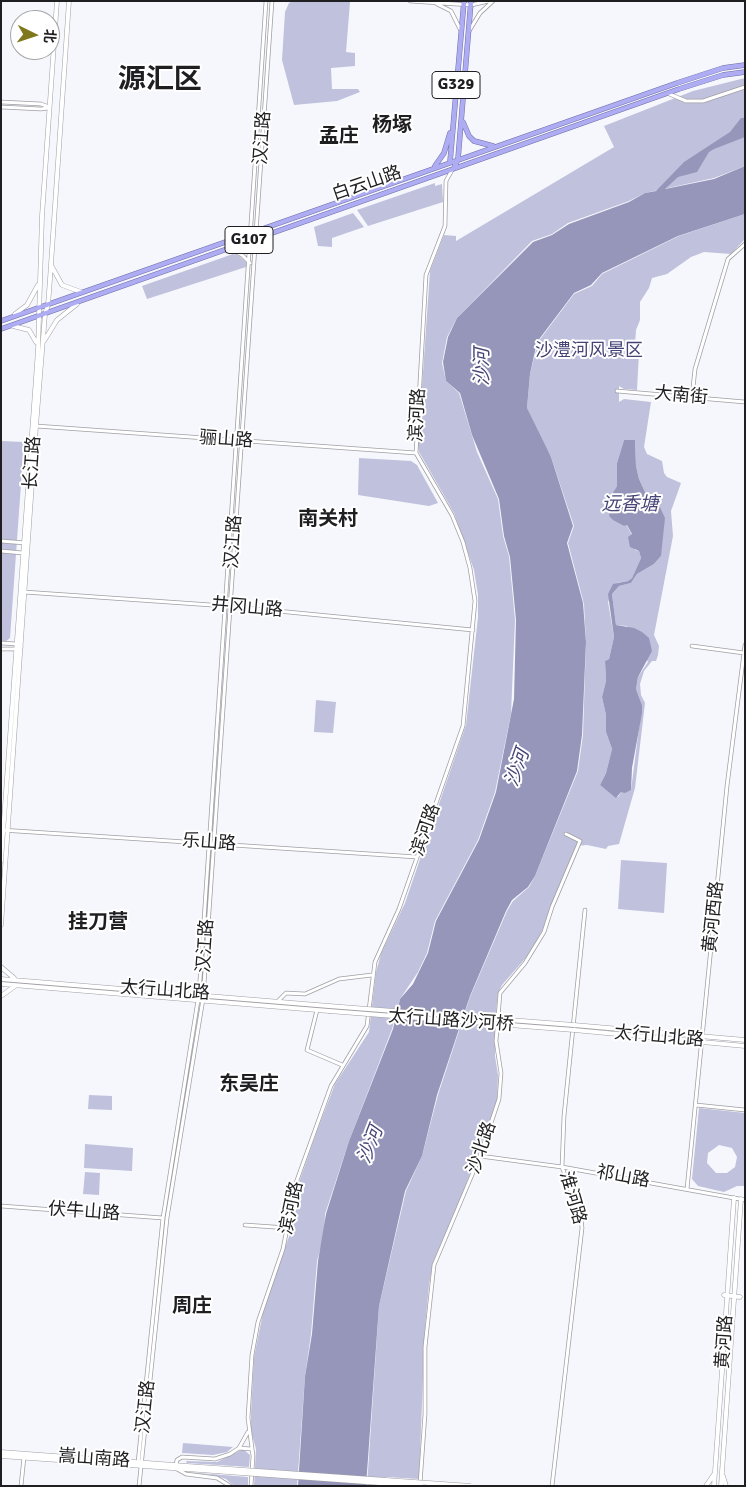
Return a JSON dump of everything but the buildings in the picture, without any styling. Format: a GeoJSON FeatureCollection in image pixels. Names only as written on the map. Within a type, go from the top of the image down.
{"type":"FeatureCollection","features":[{"type":"Feature","properties":{"kind":"highway","name":"G329"},"geometry":{"type":"LineString","coordinates":[[450,162],[463,3]]}},
{"type":"Feature","properties":{"kind":"highway","name":"G329"},"geometry":{"type":"LineString","coordinates":[[454,168],[458,159],[471,3]]}},
{"type":"Feature","properties":{"kind":"highway","name":"白云山路"},"geometry":{"type":"LineString","coordinates":[[1,322],[494,146],[704,74],[723,68],[745,65]]}},
{"type":"Feature","properties":{"kind":"highway","name":"白云山路"},"geometry":{"type":"LineString","coordinates":[[1,329],[666,93],[723,75],[745,72]]}},
{"type":"Feature","properties":{"kind":"highway"},"geometry":{"type":"LineString","coordinates":[[432,168],[439,162],[448,144],[454,114]]}},
{"type":"Feature","properties":{"kind":"highway"},"geometry":{"type":"LineString","coordinates":[[462,116],[469,136],[474,141],[494,146]]}},
{"type":"Feature","properties":{"kind":"highway"},"geometry":{"type":"LineString","coordinates":[[450,162],[454,168]]}},
{"type":"Feature","properties":{"kind":"main road","name":"长江路"},"geometry":{"type":"LineString","coordinates":[[23,591],[23,552],[26,543],[36,426],[40,345],[38,315],[39,283],[57,1]]}},
{"type":"Feature","properties":{"kind":"main road","name":"长江路"},"geometry":{"type":"LineString","coordinates":[[1,861],[23,591],[40,345],[44,314],[48,305],[69,1]]}},
{"type":"Feature","properties":{"kind":"main road"},"geometry":{"type":"LineString","coordinates":[[50,264],[62,285],[69,289],[83,292]]}},
{"type":"Feature","properties":{"kind":"main road"},"geometry":{"type":"LineString","coordinates":[[11,318],[27,305],[39,283]]}},
{"type":"Feature","properties":{"kind":"main road"},"geometry":{"type":"LineString","coordinates":[[11,326],[29,330],[40,345],[57,320],[70,308],[85,299]]}},
{"type":"Feature","properties":{"kind":"main road"},"geometry":{"type":"LineString","coordinates":[[38,309],[44,314]]}},
{"type":"Feature","properties":{"kind":"main road","name":"长江路"},"geometry":{"type":"LineString","coordinates":[[1,925],[4,830]]}},
{"type":"Feature","properties":{"kind":"main road"},"geometry":{"type":"LineString","coordinates":[[1,967],[18,983],[1,996]]}},
{"type":"Feature","properties":{"kind":"main road","name":"太行山北路"},"geometry":{"type":"LineString","coordinates":[[1,979],[18,983]]}},
{"type":"Feature","properties":{"kind":"main road","name":"太行山北路"},"geometry":{"type":"LineString","coordinates":[[1,984],[18,983],[278,1001],[329,1008]]}},
{"type":"Feature","properties":{"kind":"main road","name":"太行山北路"},"geometry":{"type":"LineString","coordinates":[[201,997],[317,1010],[329,1008]]}},
{"type":"Feature","properties":{"kind":"main road","name":"太行山路沙河桥"},"geometry":{"type":"LineString","coordinates":[[329,1008],[574,1027]]}},
{"type":"Feature","properties":{"kind":"main road","name":"太行山北路"},"geometry":{"type":"LineString","coordinates":[[574,1027],[702,1035],[745,1040]]}},
{"type":"Feature","properties":{"kind":"main road","name":"太行山北路"},"geometry":{"type":"LineString","coordinates":[[574,1027],[745,1046]]}},
{"type":"Feature","properties":{"kind":"main road","name":"黄河路"},"geometry":{"type":"LineString","coordinates":[[714,1486],[734,1198]]}},
{"type":"Feature","properties":{"kind":"main road","name":"黄河路"},"geometry":{"type":"LineString","coordinates":[[721,1486],[743,1201]]}},
{"type":"Feature","properties":{"kind":"main road"},"geometry":{"type":"LineString","coordinates":[[726,1296],[740,1297]]}},
{"type":"Feature","properties":{"kind":"main road","name":"嵩山南路"},"geometry":{"type":"LineString","coordinates":[[1,1452],[24,1456]]}},
{"type":"Feature","properties":{"kind":"main road","name":"嵩山南路"},"geometry":{"type":"LineString","coordinates":[[1,1456],[186,1468]]}},
{"type":"Feature","properties":{"kind":"main road"},"geometry":{"type":"LineString","coordinates":[[186,1468],[420,1486]]}},
{"type":"Feature","properties":{"kind":"main road"},"geometry":{"type":"LineString","coordinates":[[186,1468],[471,1486]]}},
{"type":"Feature","properties":{"kind":"main road"},"geometry":{"type":"LineString","coordinates":[[706,1486],[716,1472]]}},
{"type":"Feature","properties":{"kind":"main road"},"geometry":{"type":"LineString","coordinates":[[722,1472],[726,1486]]}},
{"type":"Feature","properties":{"kind":"street","name":"汉江路"},"geometry":{"type":"LineString","coordinates":[[239,441],[254,238],[266,1]]}},
{"type":"Feature","properties":{"kind":"street","name":"汉江路"},"geometry":{"type":"LineString","coordinates":[[254,232],[272,1]]}},
{"type":"Feature","properties":{"kind":"street"},"geometry":{"type":"LineString","coordinates":[[410,1],[434,3],[491,1]]}},
{"type":"Feature","properties":{"kind":"street"},"geometry":{"type":"LineString","coordinates":[[468,32],[480,13],[491,1]]}},
{"type":"Feature","properties":{"kind":"street"},"geometry":{"type":"LineString","coordinates":[[434,3],[451,11],[461,31]]}},
{"type":"Feature","properties":{"kind":"street"},"geometry":{"type":"LineString","coordinates":[[666,93],[686,102],[703,101],[745,87]]}},
{"type":"Feature","properties":{"kind":"street"},"geometry":{"type":"LineString","coordinates":[[1,102],[41,104],[49,107]]}},
{"type":"Feature","properties":{"kind":"street"},"geometry":{"type":"LineString","coordinates":[[1,107],[41,109],[49,107]]}},
{"type":"Feature","properties":{"kind":"street","name":"滨河路"},"geometry":{"type":"LineString","coordinates":[[251,1486],[252,1449],[248,1432],[250,1373],[258,1322],[288,1228],[291,1201],[304,1157],[331,1086],[367,1026],[375,962],[394,921],[463,726],[473,630],[474,601],[463,542],[452,515],[416,453],[426,275],[445,226],[446,181],[454,168]]}},
{"type":"Feature","properties":{"kind":"street","name":"汉江路"},"geometry":{"type":"LineString","coordinates":[[139,1486],[139,1464],[165,1218],[201,997],[250,263],[254,238]]}},
{"type":"Feature","properties":{"kind":"street"},"geometry":{"type":"LineString","coordinates":[[692,397],[694,369],[728,259],[745,244]]}},
{"type":"Feature","properties":{"kind":"street"},"geometry":{"type":"LineString","coordinates":[[226,248],[242,255],[250,263]]}},
{"type":"Feature","properties":{"kind":"street","name":"大南街"},"geometry":{"type":"LineString","coordinates":[[617,391],[745,402]]}},
{"type":"Feature","properties":{"kind":"street","name":"骊山路"},"geometry":{"type":"LineString","coordinates":[[36,426],[416,453]]}},
{"type":"Feature","properties":{"kind":"street"},"geometry":{"type":"LineString","coordinates":[[1,541],[26,543]]}},
{"type":"Feature","properties":{"kind":"street"},"geometry":{"type":"LineString","coordinates":[[1,551],[23,552]]}},
{"type":"Feature","properties":{"kind":"street","name":"井冈山路"},"geometry":{"type":"LineString","coordinates":[[23,591],[228,606],[473,630]]}},
{"type":"Feature","properties":{"kind":"street"},"geometry":{"type":"LineString","coordinates":[[1,644],[18,647]]}},
{"type":"Feature","properties":{"kind":"street","name":"黄河西路"},"geometry":{"type":"LineString","coordinates":[[687,1188],[727,786],[745,645]]}},
{"type":"Feature","properties":{"kind":"street"},"geometry":{"type":"LineString","coordinates":[[692,646],[744,653]]}},
{"type":"Feature","properties":{"kind":"street"},"geometry":{"type":"LineString","coordinates":[[1,648],[18,647]]}},
{"type":"Feature","properties":{"kind":"street","name":"乐山路"},"geometry":{"type":"LineString","coordinates":[[4,830],[417,857]]}},
{"type":"Feature","properties":{"kind":"street","name":"沙北路"},"geometry":{"type":"LineString","coordinates":[[420,1486],[425,1414],[426,1341],[434,1265],[480,1156],[501,1090],[501,1073],[496,1041],[500,993],[526,962],[544,932],[552,907],[580,841],[566,834]]}},
{"type":"Feature","properties":{"kind":"street","name":"淮河路"},"geometry":{"type":"LineString","coordinates":[[552,1486],[582,1228],[581,1218],[562,1167],[585,910]]}},
{"type":"Feature","properties":{"kind":"street"},"geometry":{"type":"LineString","coordinates":[[278,1001],[286,992],[305,994],[339,979],[372,975]]}},
{"type":"Feature","properties":{"kind":"street"},"geometry":{"type":"LineString","coordinates":[[317,1010],[307,1050],[342,1065]]}},
{"type":"Feature","properties":{"kind":"street"},"geometry":{"type":"LineString","coordinates":[[696,1105],[745,1110]]}},
{"type":"Feature","properties":{"kind":"street","name":"祁山路"},"geometry":{"type":"LineString","coordinates":[[480,1156],[562,1167],[687,1188],[743,1201]]}},
{"type":"Feature","properties":{"kind":"street","name":"伏牛山路"},"geometry":{"type":"LineString","coordinates":[[1,1206],[165,1218]]}},
{"type":"Feature","properties":{"kind":"street"},"geometry":{"type":"LineString","coordinates":[[246,1225],[288,1228]]}},
{"type":"Feature","properties":{"kind":"street"},"geometry":{"type":"LineString","coordinates":[[239,1448],[248,1432]]}},
{"type":"Feature","properties":{"kind":"street"},"geometry":{"type":"LineString","coordinates":[[230,1486],[217,1478],[186,1474],[176,1467],[177,1460],[182,1457],[215,1459],[239,1448],[252,1449]]}},
{"type":"Feature","properties":{"kind":"street"},"geometry":{"type":"LineString","coordinates":[[21,1486],[24,1456]]}},
{"type":"Feature","properties":{"kind":"green space"},"geometry":{"type":"Polygon","coordinates":[[[293,1],[350,2],[346,52],[355,53],[355,66],[331,68],[332,89],[358,89],[360,92],[337,101],[294,105],[282,60],[285,12],[289,3],[293,1]]]}},
{"type":"Feature","properties":{"kind":"green space"},"geometry":{"type":"Polygon","coordinates":[[[745,78],[745,166],[714,178],[645,193],[629,201],[568,223],[552,234],[532,241],[457,318],[447,337],[442,363],[446,381],[459,393],[477,452],[498,499],[503,536],[509,556],[515,620],[511,714],[495,792],[478,840],[435,921],[427,953],[418,972],[400,999],[392,1029],[349,1141],[325,1214],[324,1235],[317,1261],[311,1334],[305,1376],[297,1486],[254,1486],[256,1449],[251,1431],[251,1413],[254,1357],[266,1298],[290,1234],[296,1191],[335,1084],[369,1032],[376,972],[381,954],[405,903],[466,725],[478,617],[478,595],[474,570],[454,513],[419,452],[418,445],[430,271],[444,235],[456,236],[456,241],[614,147],[604,126],[693,91],[745,78]]]}},
{"type":"Feature","properties":{"kind":"green space"},"geometry":{"type":"Polygon","coordinates":[[[435,183],[435,186],[442,184],[443,202],[368,226],[357,210],[435,183]]]}},
{"type":"Feature","properties":{"kind":"green space"},"geometry":{"type":"Polygon","coordinates":[[[353,213],[364,227],[332,238],[332,247],[318,246],[314,227],[353,213]]]}},
{"type":"Feature","properties":{"kind":"green space","name":"沙澧河风景区"},"geometry":{"type":"Polygon","coordinates":[[[745,214],[745,239],[731,254],[704,252],[691,257],[667,274],[652,278],[649,288],[640,302],[640,320],[636,330],[635,345],[639,352],[637,390],[624,389],[619,386],[619,402],[624,399],[651,402],[644,447],[647,454],[662,461],[664,473],[667,477],[681,483],[671,511],[673,536],[654,635],[659,646],[658,655],[656,661],[652,661],[644,671],[640,684],[641,695],[645,703],[635,788],[619,844],[608,846],[606,849],[587,845],[576,846],[542,931],[530,953],[502,985],[498,993],[495,1021],[495,1056],[498,1075],[497,1101],[461,1198],[433,1262],[429,1285],[425,1327],[419,1479],[386,1477],[385,1486],[367,1486],[379,1306],[406,1191],[422,1156],[438,1095],[470,997],[507,911],[513,901],[529,887],[535,876],[578,771],[583,735],[586,642],[584,604],[568,543],[574,526],[551,457],[537,432],[527,408],[530,374],[538,342],[574,294],[592,286],[602,274],[679,236],[745,214]],[[624,440],[617,463],[617,486],[612,494],[609,516],[624,526],[626,524],[632,535],[635,550],[639,551],[641,558],[632,578],[628,581],[617,583],[608,602],[614,637],[609,659],[605,661],[606,681],[602,697],[606,715],[606,732],[612,749],[606,773],[600,785],[618,797],[621,792],[631,790],[642,705],[636,689],[638,677],[648,662],[627,626],[616,625],[612,594],[619,586],[631,583],[637,574],[654,564],[661,556],[657,501],[645,492],[639,479],[636,466],[635,440],[624,440]]]}},
{"type":"Feature","properties":{"kind":"green space"},"geometry":{"type":"Polygon","coordinates":[[[233,254],[246,262],[246,267],[147,299],[142,286],[233,254]]]}},
{"type":"Feature","properties":{"kind":"green space"},"geometry":{"type":"Polygon","coordinates":[[[1,441],[24,442],[10,638],[5,642],[1,642],[1,441]]]}},
{"type":"Feature","properties":{"kind":"green space"},"geometry":{"type":"Polygon","coordinates":[[[359,458],[411,461],[417,465],[438,503],[429,506],[358,495],[359,458]]]}},
{"type":"Feature","properties":{"kind":"green space"},"geometry":{"type":"Polygon","coordinates":[[[316,700],[336,702],[333,733],[314,732],[316,700]]]}},
{"type":"Feature","properties":{"kind":"green space"},"geometry":{"type":"Polygon","coordinates":[[[621,860],[667,863],[664,913],[618,909],[621,860]]]}},
{"type":"Feature","properties":{"kind":"green space"},"geometry":{"type":"Polygon","coordinates":[[[89,1095],[112,1096],[112,1110],[88,1109],[89,1095]]]}},
{"type":"Feature","properties":{"kind":"green space"},"geometry":{"type":"Polygon","coordinates":[[[699,1108],[745,1113],[745,1186],[737,1186],[724,1192],[698,1186],[692,1179],[699,1108]],[[719,1145],[708,1153],[707,1163],[716,1173],[727,1173],[735,1167],[737,1157],[732,1148],[719,1145]]]}},
{"type":"Feature","properties":{"kind":"green space"},"geometry":{"type":"Polygon","coordinates":[[[85,1144],[133,1148],[132,1171],[84,1168],[85,1144]]]}},
{"type":"Feature","properties":{"kind":"green space"},"geometry":{"type":"Polygon","coordinates":[[[85,1172],[100,1173],[99,1195],[83,1194],[85,1172]]]}},
{"type":"Feature","properties":{"kind":"green space"},"geometry":{"type":"Polygon","coordinates":[[[183,1443],[233,1447],[227,1452],[213,1455],[182,1453],[183,1443]]]}},
{"type":"Feature","properties":{"kind":"green space"},"geometry":{"type":"Polygon","coordinates":[[[243,1449],[250,1455],[249,1467],[187,1463],[186,1461],[217,1462],[243,1449]]]}},
{"type":"Feature","properties":{"kind":"green space"},"geometry":{"type":"Polygon","coordinates":[[[186,1472],[248,1477],[248,1486],[234,1486],[226,1479],[212,1475],[186,1472]]]}},
{"type":"Feature","properties":{"kind":"water","name":"沙河"},"geometry":{"type":"Polygon","coordinates":[[[741,118],[745,118],[745,137],[709,152],[697,172],[678,177],[665,189],[714,179],[745,166],[745,214],[678,236],[602,273],[591,285],[574,293],[537,342],[530,374],[527,408],[551,457],[573,526],[567,543],[583,603],[586,642],[582,735],[577,771],[535,876],[528,887],[512,900],[506,911],[470,996],[437,1095],[422,1156],[405,1191],[379,1306],[366,1486],[298,1486],[305,1376],[312,1334],[318,1261],[326,1214],[349,1141],[393,1029],[400,999],[413,984],[428,953],[436,921],[479,840],[496,792],[514,699],[516,620],[510,557],[504,536],[499,499],[472,435],[460,393],[446,381],[443,362],[448,337],[457,318],[533,242],[552,235],[569,224],[629,202],[645,193],[656,191],[684,162],[730,132],[741,118]]]}},
{"type":"Feature","properties":{"kind":"water","name":"远香塘"},"geometry":{"type":"Polygon","coordinates":[[[624,440],[635,440],[636,466],[639,479],[645,492],[657,501],[665,518],[661,556],[654,564],[637,574],[631,583],[619,586],[612,594],[616,625],[634,628],[642,632],[649,638],[652,651],[638,677],[636,689],[642,705],[642,713],[632,768],[631,790],[625,793],[621,792],[616,798],[600,785],[606,773],[612,749],[606,732],[606,715],[602,697],[606,681],[605,661],[609,659],[614,637],[608,594],[613,584],[628,581],[632,578],[641,558],[639,551],[630,547],[628,537],[632,534],[627,525],[624,526],[609,516],[612,494],[617,486],[617,463],[624,440]]]}},
{"type":"Feature","properties":{"kind":"district","name":"源汇区"},"geometry":{"type":"Point","coordinates":[160,81]}},
{"type":"Feature","properties":{"kind":"district","name":"杨塚"},"geometry":{"type":"Point","coordinates":[392,126]}},
{"type":"Feature","properties":{"kind":"district","name":"孟庄"},"geometry":{"type":"Point","coordinates":[339,137]}},
{"type":"Feature","properties":{"kind":"district","name":"南关村"},"geometry":{"type":"Point","coordinates":[328,520]}},
{"type":"Feature","properties":{"kind":"district","name":"挂刀营"},"geometry":{"type":"Point","coordinates":[98,923]}},
{"type":"Feature","properties":{"kind":"district","name":"东吴庄"},"geometry":{"type":"Point","coordinates":[249,1085]}},
{"type":"Feature","properties":{"kind":"district","name":"周庄"},"geometry":{"type":"Point","coordinates":[192,1307]}}]}
